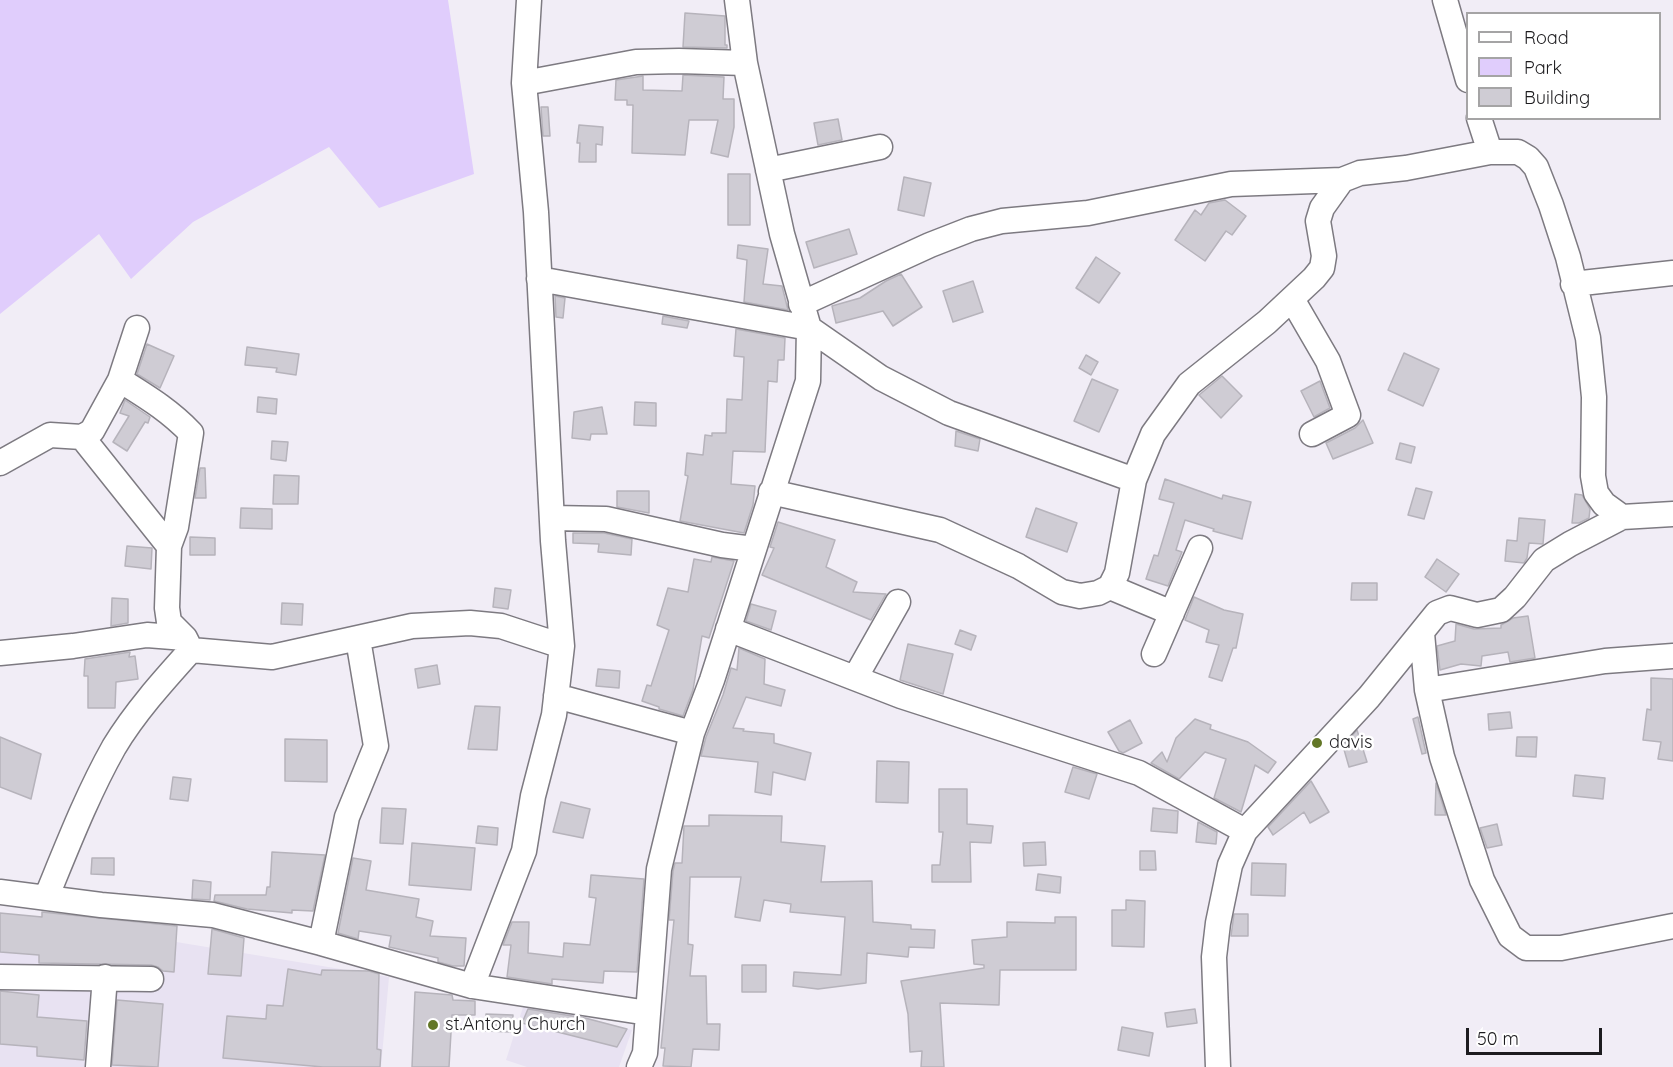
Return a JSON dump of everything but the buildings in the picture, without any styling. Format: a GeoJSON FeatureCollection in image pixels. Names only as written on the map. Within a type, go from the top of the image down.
{"type":"FeatureCollection","features":[{"type":"Feature","properties":{"kind":"street"},"geometry":{"type":"LineString","coordinates":[[472,986],[524,851],[533,796],[554,715],[562,646],[536,212],[524,83],[529,0]]}},
{"type":"Feature","properties":{"kind":"street"},"geometry":{"type":"LineString","coordinates":[[639,1067],[645,1053],[659,869],[692,733],[712,680],[808,381],[809,328],[782,234],[745,63],[737,0]]}},
{"type":"Feature","properties":{"kind":"street"},"geometry":{"type":"LineString","coordinates":[[1445,0],[1466,76]]}},
{"type":"Feature","properties":{"kind":"street"},"geometry":{"type":"LineString","coordinates":[[524,83],[636,62],[745,63]]}},
{"type":"Feature","properties":{"kind":"street"},"geometry":{"type":"LineString","coordinates":[[1480,120],[1490,152]]}},
{"type":"Feature","properties":{"kind":"street"},"geometry":{"type":"LineString","coordinates":[[768,170],[880,147]]}},
{"type":"Feature","properties":{"kind":"street"},"geometry":{"type":"LineString","coordinates":[[801,304],[971,229],[1002,221],[1088,213],[1231,184],[1342,180],[1360,173],[1406,168],[1490,152],[1518,152],[1536,167],[1568,256],[1588,338],[1594,397],[1593,476],[1596,493],[1604,504],[1622,517]]}},
{"type":"Feature","properties":{"kind":"street"},"geometry":{"type":"LineString","coordinates":[[771,492],[940,530],[1018,566],[1062,592],[1080,596],[1098,594],[1110,587],[1118,573],[1134,480],[1153,434],[1189,384],[1267,322],[1322,268],[1324,246],[1318,221],[1322,208],[1342,180]]}},
{"type":"Feature","properties":{"kind":"street"},"geometry":{"type":"LineString","coordinates":[[1573,284],[1673,273]]}},
{"type":"Feature","properties":{"kind":"street"},"geometry":{"type":"LineString","coordinates":[[539,279],[809,328],[880,378],[949,413],[1134,480]]}},
{"type":"Feature","properties":{"kind":"street"},"geometry":{"type":"LineString","coordinates":[[1292,299],[1328,361],[1348,415],[1312,434]]}},
{"type":"Feature","properties":{"kind":"street"},"geometry":{"type":"LineString","coordinates":[[0,463],[50,435],[82,436],[92,431],[120,380],[137,328]]}},
{"type":"Feature","properties":{"kind":"street"},"geometry":{"type":"LineString","coordinates":[[120,380],[163,407],[191,433],[176,527],[169,546],[167,608],[169,622],[188,644]]}},
{"type":"Feature","properties":{"kind":"street"},"geometry":{"type":"LineString","coordinates":[[82,436],[169,546]]}},
{"type":"Feature","properties":{"kind":"street"},"geometry":{"type":"LineString","coordinates":[[1218,1067],[1215,946],[1230,865],[1245,831],[1369,697],[1437,613],[1450,608],[1477,615],[1501,610],[1515,597],[1544,560],[1622,517],[1673,514]]}},
{"type":"Feature","properties":{"kind":"street"},"geometry":{"type":"LineString","coordinates":[[553,518],[606,519],[722,545],[753,549]]}},
{"type":"Feature","properties":{"kind":"street"},"geometry":{"type":"LineString","coordinates":[[1154,654],[1200,548]]}},
{"type":"Feature","properties":{"kind":"street"},"geometry":{"type":"LineString","coordinates":[[1110,587],[1172,613]]}},
{"type":"Feature","properties":{"kind":"street"},"geometry":{"type":"LineString","coordinates":[[855,678],[898,602]]}},
{"type":"Feature","properties":{"kind":"street"},"geometry":{"type":"LineString","coordinates":[[0,653],[73,646],[147,635],[272,657],[412,626],[470,623],[501,626],[562,646]]}},
{"type":"Feature","properties":{"kind":"street"},"geometry":{"type":"LineString","coordinates":[[728,628],[901,696],[1139,773],[1245,831]]}},
{"type":"Feature","properties":{"kind":"street"},"geometry":{"type":"LineString","coordinates":[[1422,633],[1427,690],[1442,757],[1482,880],[1510,936],[1526,948],[1562,948],[1673,926]]}},
{"type":"Feature","properties":{"kind":"street"},"geometry":{"type":"LineString","coordinates":[[321,943],[347,817],[376,746],[358,639]]}},
{"type":"Feature","properties":{"kind":"street"},"geometry":{"type":"LineString","coordinates":[[46,898],[79,817],[115,746],[188,644]]}},
{"type":"Feature","properties":{"kind":"street"},"geometry":{"type":"LineString","coordinates":[[1427,690],[1605,661],[1673,656]]}},
{"type":"Feature","properties":{"kind":"street"},"geometry":{"type":"LineString","coordinates":[[556,696],[692,733]]}},
{"type":"Feature","properties":{"kind":"street"},"geometry":{"type":"LineString","coordinates":[[0,892],[102,905],[213,915],[472,986],[648,1013]]}},
{"type":"Feature","properties":{"kind":"street"},"geometry":{"type":"LineString","coordinates":[[0,977],[151,979]]}},
{"type":"Feature","properties":{"kind":"street"},"geometry":{"type":"LineString","coordinates":[[98,1067],[105,977]]}},
{"type":"Feature","properties":{"kind":"shaded area"},"geometry":{"type":"Polygon","coordinates":[[[0,913],[389,977],[381,1067],[0,1067],[0,913]]]}},
{"type":"Feature","properties":{"kind":"shaded area"},"geometry":{"type":"Polygon","coordinates":[[[525,1001],[632,1030],[619,1067],[527,1067],[506,1060],[525,1001]]]}},
{"type":"Feature","properties":{"kind":"green space"},"geometry":{"type":"Polygon","coordinates":[[[0,0],[448,0],[474,174],[379,208],[329,147],[193,222],[131,279],[99,234],[0,314],[0,0]]]}},
{"type":"Feature","properties":{"kind":"place","name":"davis"},"geometry":{"type":"Point","coordinates":[1317,743]}},
{"type":"Feature","properties":{"kind":"place","name":"st.Antony Church"},"geometry":{"type":"Point","coordinates":[433,1025]}}]}
